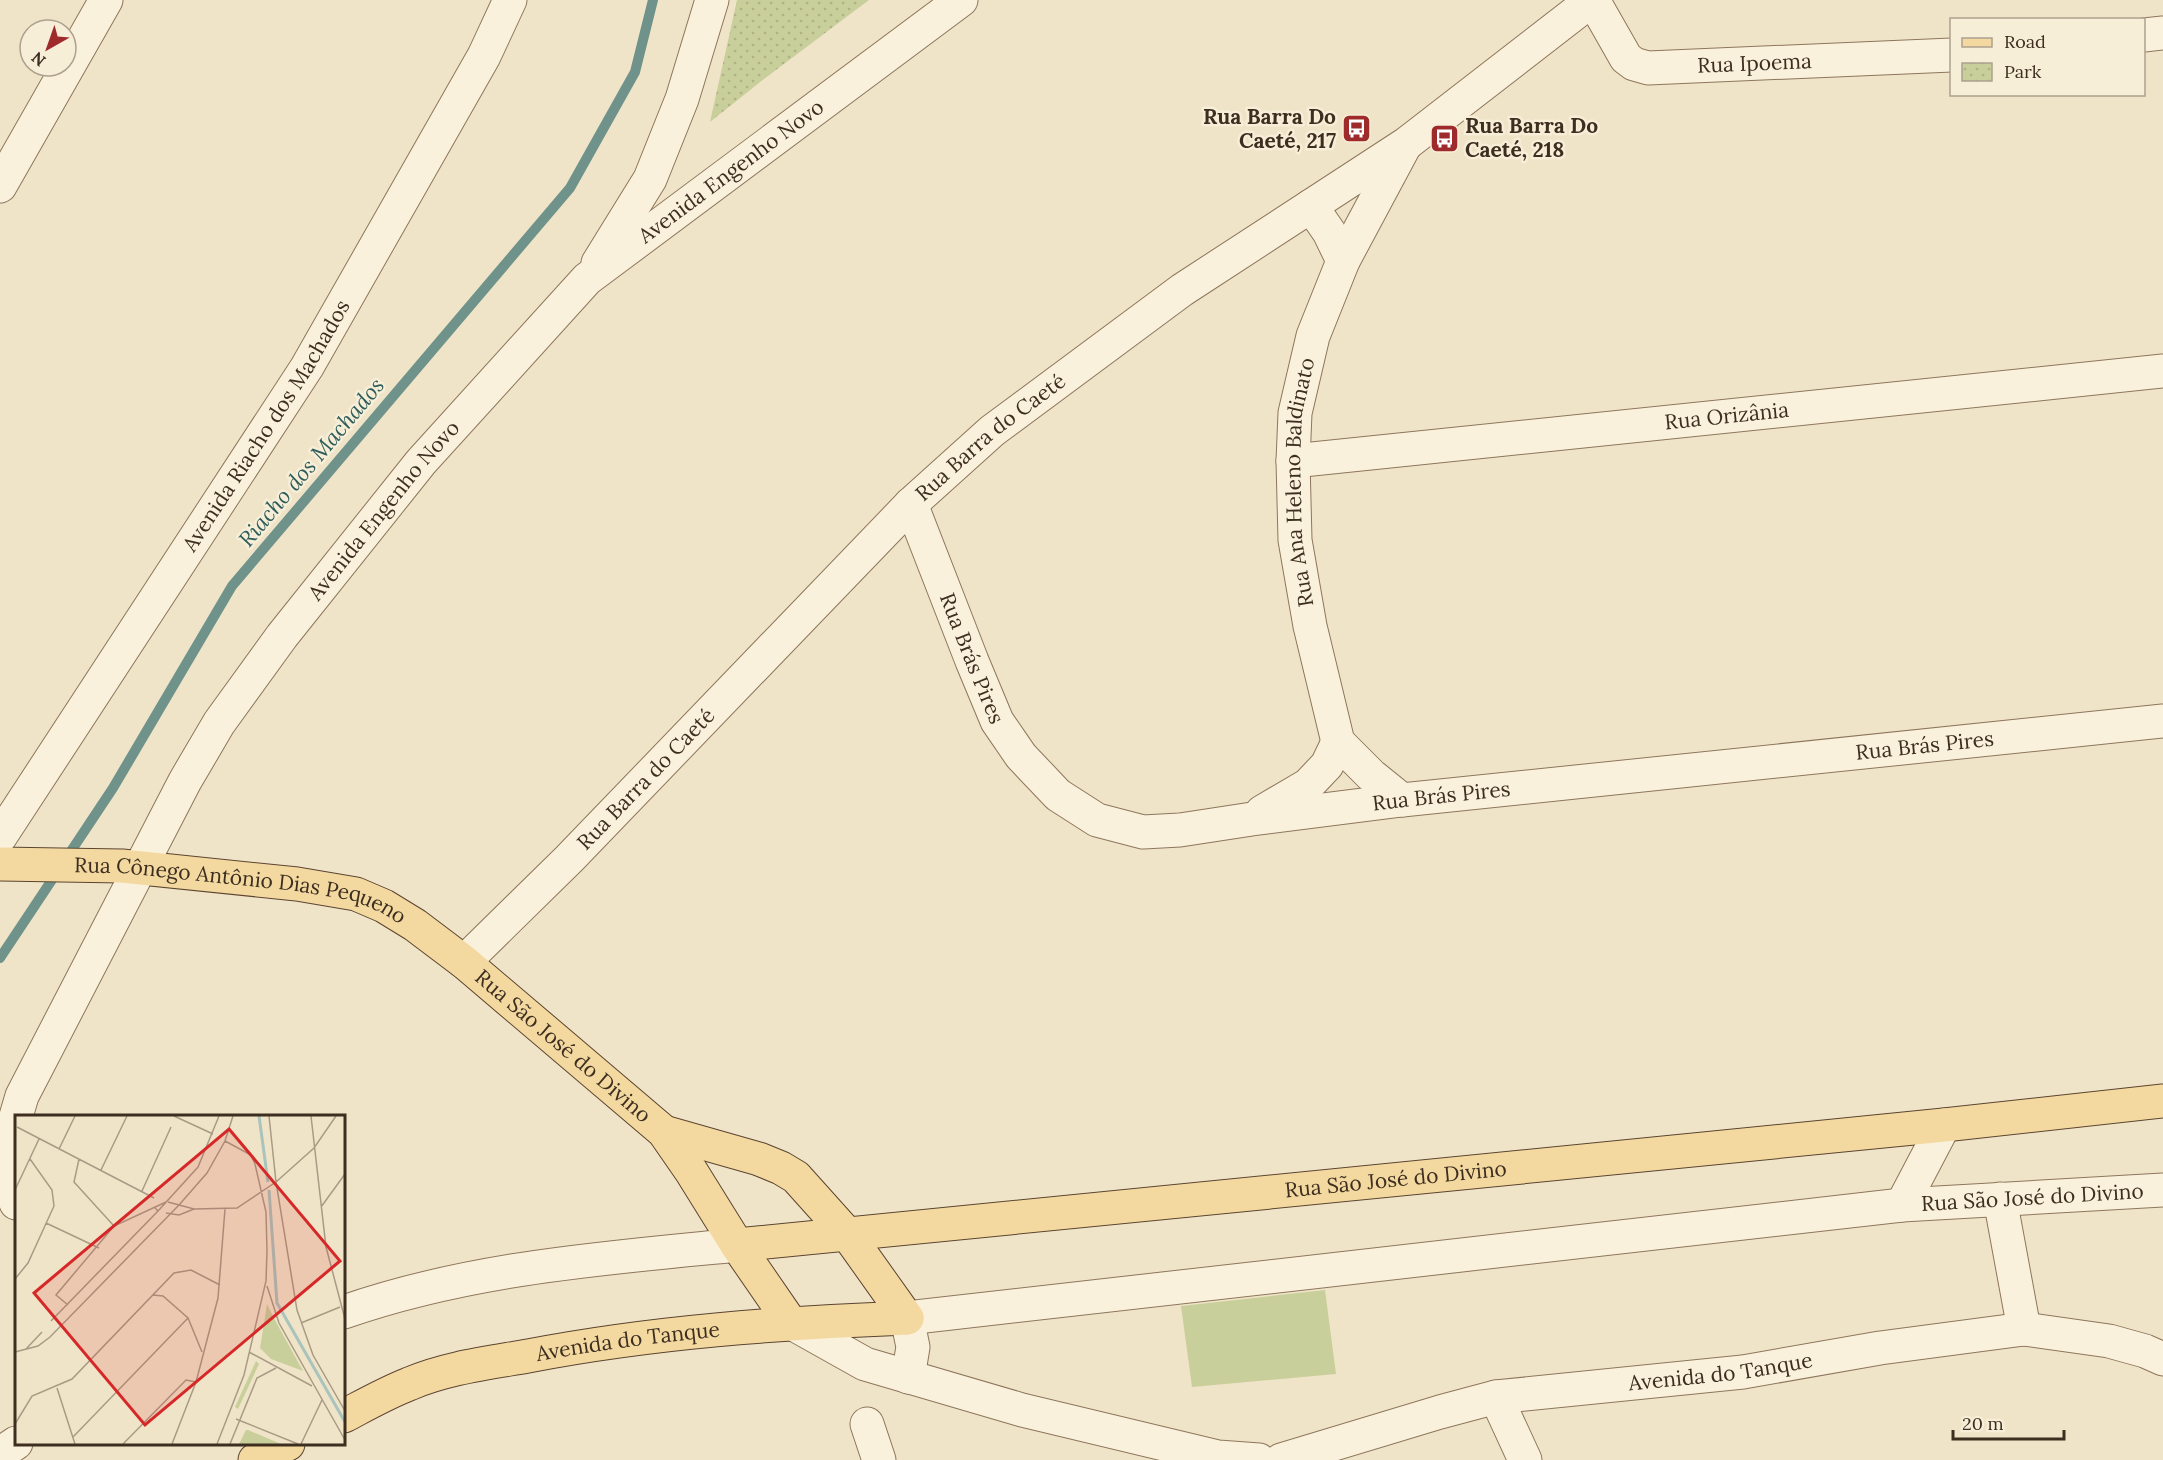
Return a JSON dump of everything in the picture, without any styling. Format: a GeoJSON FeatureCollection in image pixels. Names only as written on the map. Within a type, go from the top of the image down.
{"type":"FeatureCollection","features":[{"type":"Feature","properties":{"kind":"main road","name":"Rua Cônego Antônio Dias Pequeno"},"geometry":{"type":"LineString","coordinates":[[0,864],[131,867],[297,884],[356,894],[384,906],[415,925],[464,962]]}},
{"type":"Feature","properties":{"kind":"main road","name":"Rua São José do Divino"},"geometry":{"type":"LineString","coordinates":[[464,962],[664,1132],[790,1322],[907,1317]]}},
{"type":"Feature","properties":{"kind":"main road","name":"Rua São José do Divino"},"geometry":{"type":"LineString","coordinates":[[737,1245],[1944,1125],[2163,1101]]}},
{"type":"Feature","properties":{"kind":"main road","name":"Rua São José do Divino"},"geometry":{"type":"LineString","coordinates":[[664,1132],[759,1160],[781,1168],[796,1178],[848,1235],[907,1317]]}},
{"type":"Feature","properties":{"kind":"main road","name":"Avenida do Tanque"},"geometry":{"type":"LineString","coordinates":[[345,1416],[410,1383],[462,1368],[569,1348],[682,1332],[790,1322]]}},
{"type":"Feature","properties":{"kind":"main road"},"geometry":{"type":"LineString","coordinates":[[255,1460],[284,1445]]}},
{"type":"Feature","properties":{"kind":"street"},"geometry":{"type":"LineString","coordinates":[[0,186],[106,0]]}},
{"type":"Feature","properties":{"kind":"street","name":"Avenida Riacho dos Machados"},"geometry":{"type":"LineString","coordinates":[[0,837],[307,367],[484,56],[510,0]]}},
{"type":"Feature","properties":{"kind":"street"},"geometry":{"type":"LineString","coordinates":[[587,279],[650,179],[682,99],[712,0]]}},
{"type":"Feature","properties":{"kind":"street","name":"Avenida Engenho Novo"},"geometry":{"type":"LineString","coordinates":[[16,1115],[22,1096],[131,867],[219,723],[282,636],[421,462],[587,279],[961,0]]}},
{"type":"Feature","properties":{"kind":"street","name":"Rua Ipoema"},"geometry":{"type":"LineString","coordinates":[[1592,0],[1626,58],[1634,64],[1648,68],[1950,55]]}},
{"type":"Feature","properties":{"kind":"street","name":"Rua Barra do Caeté"},"geometry":{"type":"LineString","coordinates":[[464,962],[516,913],[911,504],[992,431],[1182,290],[1406,144],[1592,0]]}},
{"type":"Feature","properties":{"kind":"street"},"geometry":{"type":"LineString","coordinates":[[2145,35],[2163,33]]}},
{"type":"Feature","properties":{"kind":"street","name":"Rua Ana Heleno Baldinato"},"geometry":{"type":"LineString","coordinates":[[1338,742],[1310,626],[1295,540],[1293,461],[1295,413],[1313,336],[1342,261],[1406,144]]}},
{"type":"Feature","properties":{"kind":"street"},"geometry":{"type":"LineString","coordinates":[[1311,206],[1329,232],[1342,261]]}},
{"type":"Feature","properties":{"kind":"street","name":"Rua Orizânia"},"geometry":{"type":"LineString","coordinates":[[1293,461],[2163,371]]}},
{"type":"Feature","properties":{"kind":"street","name":"Rua Brás Pires"},"geometry":{"type":"LineString","coordinates":[[911,504],[972,661],[998,721],[1021,756],[1058,795],[1096,820],[1143,832],[1180,830],[1402,800],[2163,721]]}},
{"type":"Feature","properties":{"kind":"street"},"geometry":{"type":"LineString","coordinates":[[1252,819],[1308,785],[1327,765],[1338,742],[1371,775],[1402,800]]}},
{"type":"Feature","properties":{"kind":"street","name":"Avenida Engenho Novo"},"geometry":{"type":"LineString","coordinates":[[11,1189],[8,1141],[15,1118]]}},
{"type":"Feature","properties":{"kind":"street","name":"Rua São José do Divino"},"geometry":{"type":"LineString","coordinates":[[1902,1205],[1944,1125]]}},
{"type":"Feature","properties":{"kind":"street","name":"Rua São José do Divino"},"geometry":{"type":"LineString","coordinates":[[907,1317],[1902,1205],[2163,1190]]}},
{"type":"Feature","properties":{"kind":"street"},"geometry":{"type":"LineString","coordinates":[[2000,1199],[2024,1329]]}},
{"type":"Feature","properties":{"kind":"street"},"geometry":{"type":"LineString","coordinates":[[345,1312],[387,1297],[476,1277],[605,1258],[737,1245]]}},
{"type":"Feature","properties":{"kind":"street"},"geometry":{"type":"LineString","coordinates":[[907,1317],[913,1347],[908,1377]]}},
{"type":"Feature","properties":{"kind":"street"},"geometry":{"type":"LineString","coordinates":[[790,1322],[865,1364],[908,1377],[1022,1410],[1218,1457],[1259,1460]]}},
{"type":"Feature","properties":{"kind":"street","name":"Avenida do Tanque"},"geometry":{"type":"LineString","coordinates":[[1281,1460],[1496,1397],[1743,1372],[1880,1348],[2024,1329],[2109,1341],[2145,1351],[2163,1359]]}},
{"type":"Feature","properties":{"kind":"street"},"geometry":{"type":"LineString","coordinates":[[1496,1397],[1524,1460]]}},
{"type":"Feature","properties":{"kind":"street"},"geometry":{"type":"LineString","coordinates":[[867,1424],[879,1460]]}},
{"type":"Feature","properties":{"kind":"street"},"geometry":{"type":"LineString","coordinates":[[0,1454],[15,1444]]}},
{"type":"Feature","properties":{"kind":"green space"},"geometry":{"type":"Polygon","coordinates":[[[737,0],[869,0],[710,122],[737,0]]]}},
{"type":"Feature","properties":{"kind":"green space"},"geometry":{"type":"Polygon","coordinates":[[[1325,1290],[1336,1374],[1192,1387],[1181,1306],[1325,1290]]]}},
{"type":"Feature","properties":{"kind":"waterway","name":"Riacho dos Machados"},"geometry":{"type":"LineString","coordinates":[[0,958],[113,788],[232,586],[570,188],[635,72],[653,0]]}},
{"type":"Feature","properties":{"kind":"place","name":"Rua Barra Do Caeté, 217"},"geometry":{"type":"Point","coordinates":[1357,129]}},
{"type":"Feature","properties":{"kind":"place","name":"Rua Barra Do Caeté, 218"},"geometry":{"type":"Point","coordinates":[1444,138]}}]}
